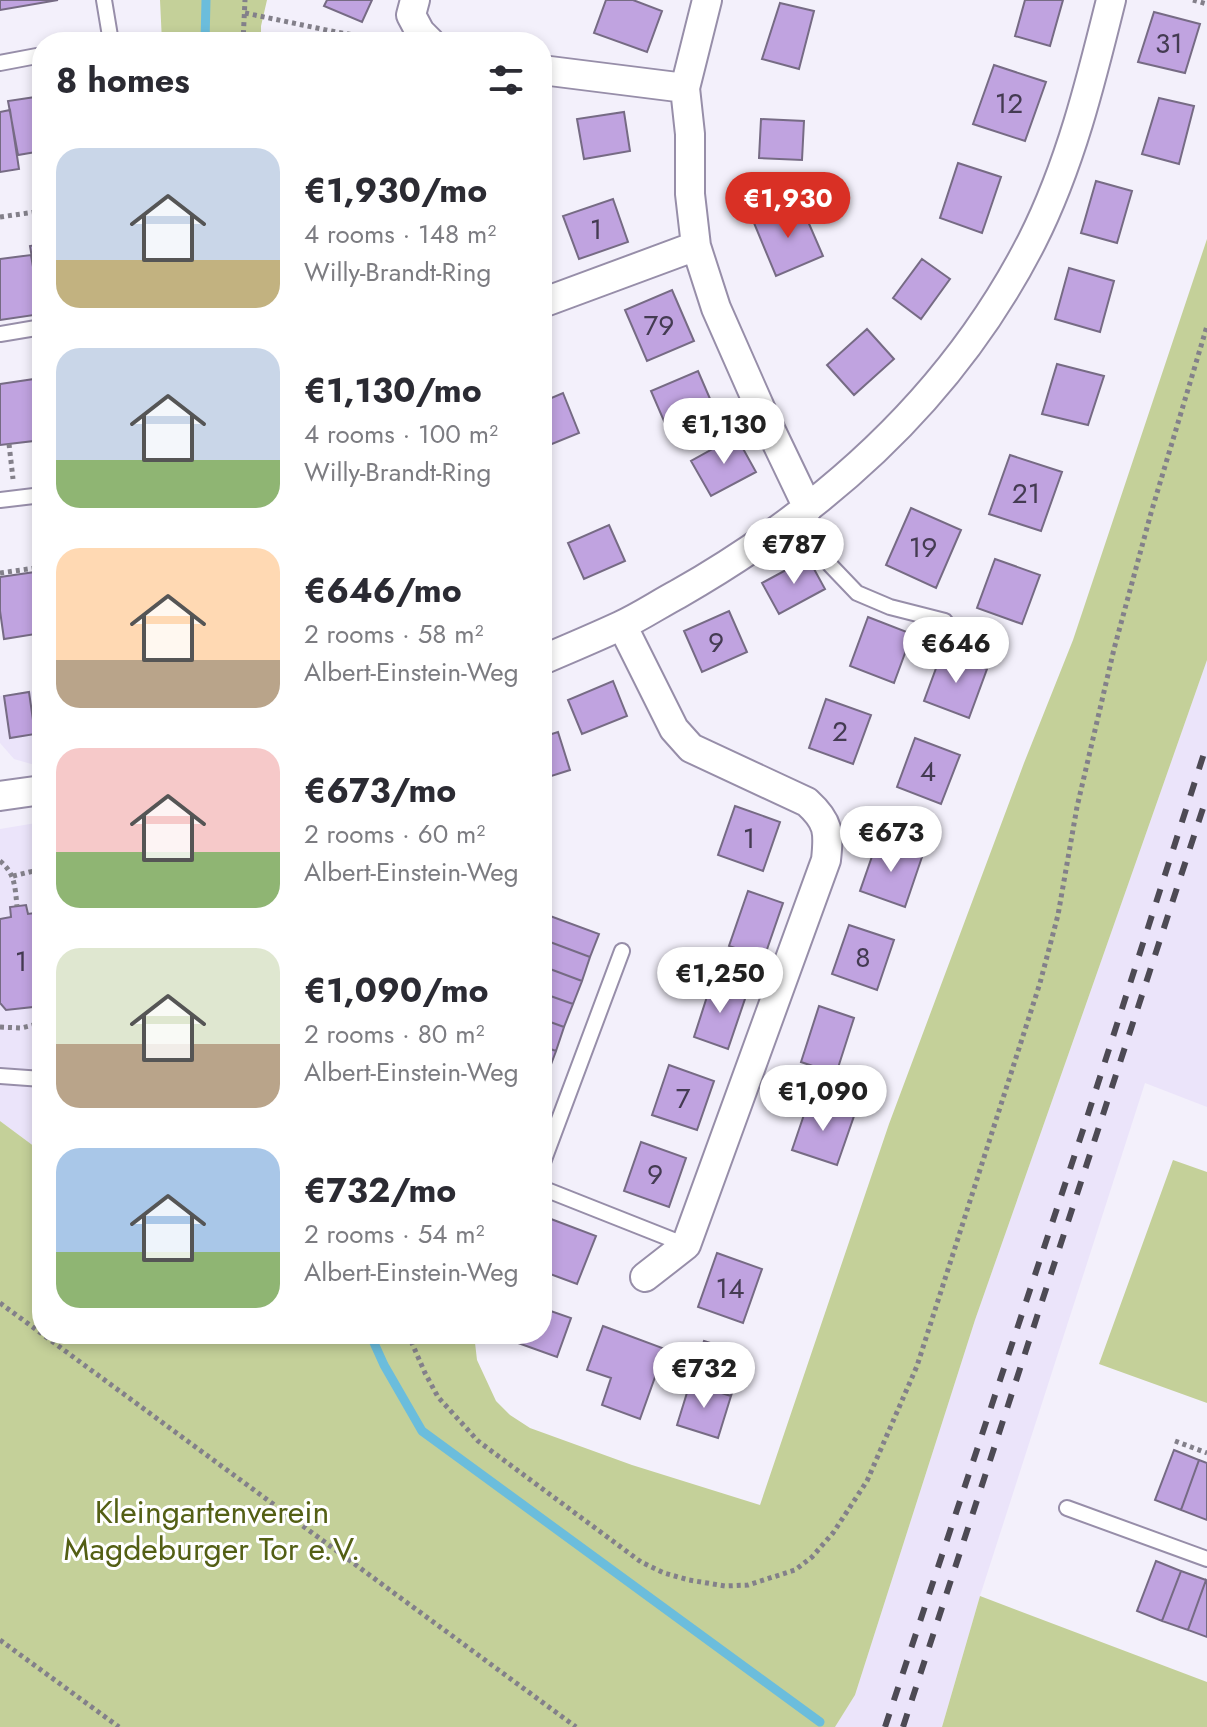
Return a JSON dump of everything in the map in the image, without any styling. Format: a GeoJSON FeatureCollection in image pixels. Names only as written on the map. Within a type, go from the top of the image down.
{"type":"FeatureCollection","features":[{"type":"Feature","properties":{"kind":"street"},"geometry":{"type":"LineString","coordinates":[[415,0],[411,15],[420,32]]}},
{"type":"Feature","properties":{"kind":"street"},"geometry":{"type":"LineString","coordinates":[[707,0],[685,88],[696,246],[716,308],[761,410],[799,516]]}},
{"type":"Feature","properties":{"kind":"street"},"geometry":{"type":"LineString","coordinates":[[552,656],[622,625],[734,562],[799,516],[876,450],[913,413],[991,314],[1033,239],[1063,166],[1111,0]]}},
{"type":"Feature","properties":{"kind":"street"},"geometry":{"type":"LineString","coordinates":[[552,71],[685,88]]}},
{"type":"Feature","properties":{"kind":"street"},"geometry":{"type":"LineString","coordinates":[[552,299],[696,246]]}},
{"type":"Feature","properties":{"kind":"street"},"geometry":{"type":"LineString","coordinates":[[622,625],[674,729],[691,748],[807,802],[821,815],[829,834],[826,860],[686,1245],[645,1277]]}},
{"type":"Feature","properties":{"kind":"street"},"geometry":{"type":"LineString","coordinates":[[0,796],[32,791]]}},
{"type":"Feature","properties":{"kind":"lane"},"geometry":{"type":"LineString","coordinates":[[104,0],[109,32]]}},
{"type":"Feature","properties":{"kind":"lane"},"geometry":{"type":"LineString","coordinates":[[0,63],[32,57]]}},
{"type":"Feature","properties":{"kind":"lane"},"geometry":{"type":"LineString","coordinates":[[0,334],[32,329]]}},
{"type":"Feature","properties":{"kind":"lane"},"geometry":{"type":"LineString","coordinates":[[0,500],[32,496]]}},
{"type":"Feature","properties":{"kind":"lane"},"geometry":{"type":"LineString","coordinates":[[799,516],[857,593],[890,607],[945,621]]}},
{"type":"Feature","properties":{"kind":"lane"},"geometry":{"type":"LineString","coordinates":[[552,1138],[622,951]]}},
{"type":"Feature","properties":{"kind":"lane"},"geometry":{"type":"LineString","coordinates":[[0,1076],[32,1078]]}},
{"type":"Feature","properties":{"kind":"lane"},"geometry":{"type":"LineString","coordinates":[[552,1192],[686,1245]]}},
{"type":"Feature","properties":{"kind":"lane"},"geometry":{"type":"LineString","coordinates":[[1067,1508],[1207,1559]]}},
{"type":"Feature","properties":{"kind":"path"},"geometry":{"type":"LineString","coordinates":[[244,32],[245,0]]}},
{"type":"Feature","properties":{"kind":"path"},"geometry":{"type":"LineString","coordinates":[[1193,0],[1207,4]]}},
{"type":"Feature","properties":{"kind":"path"},"geometry":{"type":"LineString","coordinates":[[245,13],[336,32]]}},
{"type":"Feature","properties":{"kind":"path"},"geometry":{"type":"LineString","coordinates":[[0,217],[32,212]]}},
{"type":"Feature","properties":{"kind":"path"},"geometry":{"type":"LineString","coordinates":[[412,1344],[438,1397],[478,1441],[641,1562],[664,1573],[725,1586],[748,1585],[795,1570],[812,1557],[833,1533],[867,1481],[917,1366],[1040,983],[1058,915],[1077,807],[1114,649],[1207,326]]}},
{"type":"Feature","properties":{"kind":"path"},"geometry":{"type":"LineString","coordinates":[[9,444],[16,498]]}},
{"type":"Feature","properties":{"kind":"path"},"geometry":{"type":"LineString","coordinates":[[0,573],[32,570]]}},
{"type":"Feature","properties":{"kind":"path"},"geometry":{"type":"LineString","coordinates":[[0,861],[13,876],[17,906]]}},
{"type":"Feature","properties":{"kind":"path"},"geometry":{"type":"LineString","coordinates":[[13,876],[32,871]]}},
{"type":"Feature","properties":{"kind":"path"},"geometry":{"type":"LineString","coordinates":[[0,1027],[32,1025]]}},
{"type":"Feature","properties":{"kind":"path"},"geometry":{"type":"LineString","coordinates":[[0,1303],[32,1327]]}},
{"type":"Feature","properties":{"kind":"path"},"geometry":{"type":"LineString","coordinates":[[56,1344],[574,1726]]}},
{"type":"Feature","properties":{"kind":"path"},"geometry":{"type":"LineString","coordinates":[[1175,1441],[1207,1453]]}},
{"type":"Feature","properties":{"kind":"path"},"geometry":{"type":"LineString","coordinates":[[0,1640],[119,1727]]}},
{"type":"Feature","properties":{"kind":"shaded area"},"geometry":{"type":"Polygon","coordinates":[[[1207,660],[1207,1107],[1145,1083],[980,1596],[942,1727],[835,1727],[855,1695],[975,1320],[1207,660]]]}},
{"type":"Feature","properties":{"kind":"shaded area"},"geometry":{"type":"Polygon","coordinates":[[[32,691],[32,764],[14,759],[0,743],[0,696],[32,691]]]}},
{"type":"Feature","properties":{"kind":"shaded area"},"geometry":{"type":"Polygon","coordinates":[[[32,824],[32,1145],[0,1121],[0,829],[32,824]]]}},
{"type":"Feature","properties":{"kind":"green space"},"geometry":{"type":"Polygon","coordinates":[[[160,0],[267,0],[261,32],[162,32],[160,0]]]}},
{"type":"Feature","properties":{"kind":"green space","name":"Kleingartenverein Magdeburger Tor e.V."},"geometry":{"type":"Polygon","coordinates":[[[1207,239],[1207,660],[975,1320],[855,1695],[835,1727],[0,1727],[0,1121],[32,1145],[32,1344],[475,1344],[477,1360],[496,1401],[530,1428],[632,1465],[760,1505],[889,1124],[1073,640],[1207,239]]]}},
{"type":"Feature","properties":{"kind":"green space"},"geometry":{"type":"Polygon","coordinates":[[[1173,1160],[1207,1172],[1207,1403],[1099,1364],[1173,1160]]]}},
{"type":"Feature","properties":{"kind":"green space"},"geometry":{"type":"Polygon","coordinates":[[[980,1596],[1207,1682],[1207,1727],[942,1727],[980,1596]]]}},
{"type":"Feature","properties":{"kind":"building"},"geometry":{"type":"Polygon","coordinates":[[[0,0],[58,0],[0,10],[0,0]]]}},
{"type":"Feature","properties":{"kind":"building"},"geometry":{"type":"Polygon","coordinates":[[[327,0],[372,0],[362,22],[324,6],[327,0]]]}},
{"type":"Feature","properties":{"kind":"building"},"geometry":{"type":"Polygon","coordinates":[[[606,0],[633,0],[662,11],[647,52],[594,33],[606,0]]]}},
{"type":"Feature","properties":{"kind":"building"},"geometry":{"type":"Polygon","coordinates":[[[1025,0],[1063,0],[1050,46],[1015,36],[1025,0]]]}},
{"type":"Feature","properties":{"kind":"building"},"geometry":{"type":"Polygon","coordinates":[[[780,3],[814,11],[799,69],[762,59],[780,3]]]}},
{"type":"Feature","properties":{"kind":"building"},"geometry":{"type":"Polygon","coordinates":[[[1154,12],[1200,24],[1185,73],[1138,62],[1154,12]]]}},
{"type":"Feature","properties":{"kind":"building"},"geometry":{"type":"Polygon","coordinates":[[[994,65],[1046,82],[1025,141],[973,124],[994,65]]]}},
{"type":"Feature","properties":{"kind":"building"},"geometry":{"type":"Polygon","coordinates":[[[32,97],[32,153],[18,155],[8,101],[32,97]]]}},
{"type":"Feature","properties":{"kind":"building"},"geometry":{"type":"Polygon","coordinates":[[[1159,98],[1194,106],[1179,164],[1142,154],[1159,98]]]}},
{"type":"Feature","properties":{"kind":"building"},"geometry":{"type":"Polygon","coordinates":[[[10,110],[19,169],[0,172],[0,112],[10,110]]]}},
{"type":"Feature","properties":{"kind":"building"},"geometry":{"type":"Polygon","coordinates":[[[624,112],[630,151],[584,159],[577,119],[624,112]]]}},
{"type":"Feature","properties":{"kind":"building"},"geometry":{"type":"Polygon","coordinates":[[[761,119],[804,121],[802,160],[759,158],[761,119]]]}},
{"type":"Feature","properties":{"kind":"building"},"geometry":{"type":"Polygon","coordinates":[[[958,163],[1001,177],[982,233],[940,218],[958,163]]]}},
{"type":"Feature","properties":{"kind":"building"},"geometry":{"type":"Polygon","coordinates":[[[1096,181],[1132,191],[1117,243],[1081,233],[1096,181]]]}},
{"type":"Feature","properties":{"kind":"building"},"geometry":{"type":"Polygon","coordinates":[[[613,199],[628,242],[579,259],[563,216],[613,199]]]}},
{"type":"Feature","properties":{"kind":"building"},"geometry":{"type":"Polygon","coordinates":[[[800,203],[823,256],[776,276],[754,223],[800,203]]]}},
{"type":"Feature","properties":{"kind":"building"},"geometry":{"type":"Polygon","coordinates":[[[31,255],[32,315],[0,320],[0,259],[31,255]]]}},
{"type":"Feature","properties":{"kind":"building"},"geometry":{"type":"Polygon","coordinates":[[[922,259],[950,279],[921,319],[893,298],[922,259]]]}},
{"type":"Feature","properties":{"kind":"building"},"geometry":{"type":"Polygon","coordinates":[[[1069,268],[1114,281],[1100,332],[1055,319],[1069,268]]]}},
{"type":"Feature","properties":{"kind":"building"},"geometry":{"type":"Polygon","coordinates":[[[672,290],[694,341],[647,361],[625,310],[672,290]]]}},
{"type":"Feature","properties":{"kind":"building"},"geometry":{"type":"Polygon","coordinates":[[[867,329],[894,359],[854,395],[827,365],[867,329]]]}},
{"type":"Feature","properties":{"kind":"building"},"geometry":{"type":"Polygon","coordinates":[[[1057,364],[1104,376],[1088,425],[1042,414],[1057,364]]]}},
{"type":"Feature","properties":{"kind":"building"},"geometry":{"type":"Polygon","coordinates":[[[698,371],[714,408],[667,428],[651,391],[698,371]]]}},
{"type":"Feature","properties":{"kind":"building"},"geometry":{"type":"Polygon","coordinates":[[[32,379],[32,441],[0,445],[0,384],[32,379]]]}},
{"type":"Feature","properties":{"kind":"building"},"geometry":{"type":"Polygon","coordinates":[[[563,393],[579,433],[552,444],[552,398],[563,393]]]}},
{"type":"Feature","properties":{"kind":"building"},"geometry":{"type":"Polygon","coordinates":[[[736,436],[756,472],[711,496],[691,461],[736,436]]]}},
{"type":"Feature","properties":{"kind":"building"},"geometry":{"type":"Polygon","coordinates":[[[1010,455],[1062,472],[1041,531],[989,514],[1010,455]]]}},
{"type":"Feature","properties":{"kind":"building"},"geometry":{"type":"Polygon","coordinates":[[[911,508],[961,530],[936,588],[886,565],[911,508]]]}},
{"type":"Feature","properties":{"kind":"building"},"geometry":{"type":"Polygon","coordinates":[[[609,525],[625,561],[584,579],[568,543],[609,525]]]}},
{"type":"Feature","properties":{"kind":"building"},"geometry":{"type":"Polygon","coordinates":[[[808,558],[825,589],[779,614],[762,583],[808,558]]]}},
{"type":"Feature","properties":{"kind":"building"},"geometry":{"type":"Polygon","coordinates":[[[995,559],[1040,575],[1022,624],[977,608],[995,559]]]}},
{"type":"Feature","properties":{"kind":"building"},"geometry":{"type":"Polygon","coordinates":[[[32,572],[32,635],[4,639],[0,577],[32,572]]]}},
{"type":"Feature","properties":{"kind":"building"},"geometry":{"type":"Polygon","coordinates":[[[729,611],[747,652],[702,672],[684,631],[729,611]]]}},
{"type":"Feature","properties":{"kind":"building"},"geometry":{"type":"Polygon","coordinates":[[[868,617],[912,634],[894,683],[850,666],[868,617]]]}},
{"type":"Feature","properties":{"kind":"building"},"geometry":{"type":"Polygon","coordinates":[[[942,652],[987,669],[969,718],[924,701],[942,652]]]}},
{"type":"Feature","properties":{"kind":"building"},"geometry":{"type":"Polygon","coordinates":[[[613,681],[627,716],[582,734],[568,700],[613,681]]]}},
{"type":"Feature","properties":{"kind":"building"},"geometry":{"type":"Polygon","coordinates":[[[29,692],[32,734],[10,738],[4,696],[29,692]]]}},
{"type":"Feature","properties":{"kind":"building"},"geometry":{"type":"Polygon","coordinates":[[[826,699],[871,715],[853,764],[809,748],[826,699]]]}},
{"type":"Feature","properties":{"kind":"building"},"geometry":{"type":"Polygon","coordinates":[[[558,732],[570,770],[552,776],[552,734],[558,732]]]}},
{"type":"Feature","properties":{"kind":"building"},"geometry":{"type":"Polygon","coordinates":[[[915,738],[960,755],[941,804],[897,787],[915,738]]]}},
{"type":"Feature","properties":{"kind":"building"},"geometry":{"type":"Polygon","coordinates":[[[735,806],[780,822],[763,871],[718,855],[735,806]]]}},
{"type":"Feature","properties":{"kind":"building"},"geometry":{"type":"Polygon","coordinates":[[[877,842],[922,857],[905,907],[860,891],[877,842]]]}},
{"type":"Feature","properties":{"kind":"building"},"geometry":{"type":"Polygon","coordinates":[[[748,891],[783,903],[764,958],[729,946],[748,891]]]}},
{"type":"Feature","properties":{"kind":"building"},"geometry":{"type":"Polygon","coordinates":[[[26,905],[28,914],[32,913],[32,1007],[6,1010],[0,1003],[0,919],[11,917],[10,907],[26,905]]]}},
{"type":"Feature","properties":{"kind":"building"},"geometry":{"type":"Polygon","coordinates":[[[552,917],[599,934],[590,957],[552,943],[552,917]]]}},
{"type":"Feature","properties":{"kind":"building"},"geometry":{"type":"Polygon","coordinates":[[[849,925],[894,940],[877,990],[832,974],[849,925]]]}},
{"type":"Feature","properties":{"kind":"building"},"geometry":{"type":"Polygon","coordinates":[[[552,943],[590,957],[582,981],[552,970],[552,943]]]}},
{"type":"Feature","properties":{"kind":"building"},"geometry":{"type":"Polygon","coordinates":[[[552,970],[582,981],[573,1004],[552,997],[552,970]]]}},
{"type":"Feature","properties":{"kind":"building"},"geometry":{"type":"Polygon","coordinates":[[[712,981],[747,993],[728,1049],[694,1037],[712,981]]]}},
{"type":"Feature","properties":{"kind":"building"},"geometry":{"type":"Polygon","coordinates":[[[552,997],[573,1004],[564,1027],[552,1023],[552,997]]]}},
{"type":"Feature","properties":{"kind":"building"},"geometry":{"type":"Polygon","coordinates":[[[819,1006],[854,1018],[836,1074],[801,1062],[819,1006]]]}},
{"type":"Feature","properties":{"kind":"building"},"geometry":{"type":"Polygon","coordinates":[[[552,1023],[564,1027],[556,1051],[552,1050],[552,1023]]]}},
{"type":"Feature","properties":{"kind":"building"},"geometry":{"type":"Polygon","coordinates":[[[669,1065],[714,1081],[697,1130],[652,1115],[669,1065]]]}},
{"type":"Feature","properties":{"kind":"building"},"geometry":{"type":"Polygon","coordinates":[[[809,1100],[854,1116],[837,1165],[792,1150],[809,1100]]]}},
{"type":"Feature","properties":{"kind":"building"},"geometry":{"type":"Polygon","coordinates":[[[641,1142],[686,1158],[669,1207],[624,1191],[641,1142]]]}},
{"type":"Feature","properties":{"kind":"building"},"geometry":{"type":"Polygon","coordinates":[[[552,1219],[596,1236],[577,1284],[552,1275],[552,1219]]]}},
{"type":"Feature","properties":{"kind":"building"},"geometry":{"type":"Polygon","coordinates":[[[717,1253],[762,1269],[743,1323],[698,1307],[717,1253]]]}},
{"type":"Feature","properties":{"kind":"building"},"geometry":{"type":"Polygon","coordinates":[[[552,1311],[571,1318],[557,1357],[521,1344],[552,1344],[552,1311]]]}},
{"type":"Feature","properties":{"kind":"building"},"geometry":{"type":"Polygon","coordinates":[[[603,1326],[665,1349],[640,1419],[602,1405],[611,1378],[587,1370],[603,1326]]]}},
{"type":"Feature","properties":{"kind":"building"},"geometry":{"type":"Polygon","coordinates":[[[704,1341],[745,1354],[731,1396],[690,1383],[704,1341]]]}},
{"type":"Feature","properties":{"kind":"building"},"geometry":{"type":"Polygon","coordinates":[[[690,1383],[731,1396],[718,1438],[677,1425],[690,1383]]]}},
{"type":"Feature","properties":{"kind":"building"},"geometry":{"type":"Polygon","coordinates":[[[1174,1450],[1199,1460],[1181,1510],[1155,1500],[1174,1450]]]}},
{"type":"Feature","properties":{"kind":"building"},"geometry":{"type":"Polygon","coordinates":[[[1199,1460],[1207,1463],[1207,1520],[1181,1510],[1199,1460]]]}},
{"type":"Feature","properties":{"kind":"building"},"geometry":{"type":"Polygon","coordinates":[[[1156,1561],[1181,1571],[1162,1621],[1137,1611],[1156,1561]]]}},
{"type":"Feature","properties":{"kind":"building"},"geometry":{"type":"Polygon","coordinates":[[[1181,1571],[1206,1580],[1188,1630],[1162,1621],[1181,1571]]]}},
{"type":"Feature","properties":{"kind":"building"},"geometry":{"type":"Polygon","coordinates":[[[1207,1581],[1207,1637],[1188,1630],[1207,1581]]]}},
{"type":"Feature","properties":{"kind":"waterway"},"geometry":{"type":"LineString","coordinates":[[205,32],[206,0]]}},
{"type":"Feature","properties":{"kind":"waterway"},"geometry":{"type":"LineString","coordinates":[[375,1344],[422,1431],[820,1722]]}},
{"type":"Feature","properties":{"kind":"railway"},"geometry":{"type":"LineString","coordinates":[[885,1727],[1207,744]]}},
{"type":"Feature","properties":{"kind":"railway"},"geometry":{"type":"LineString","coordinates":[[903,1727],[1207,796]]}}]}
